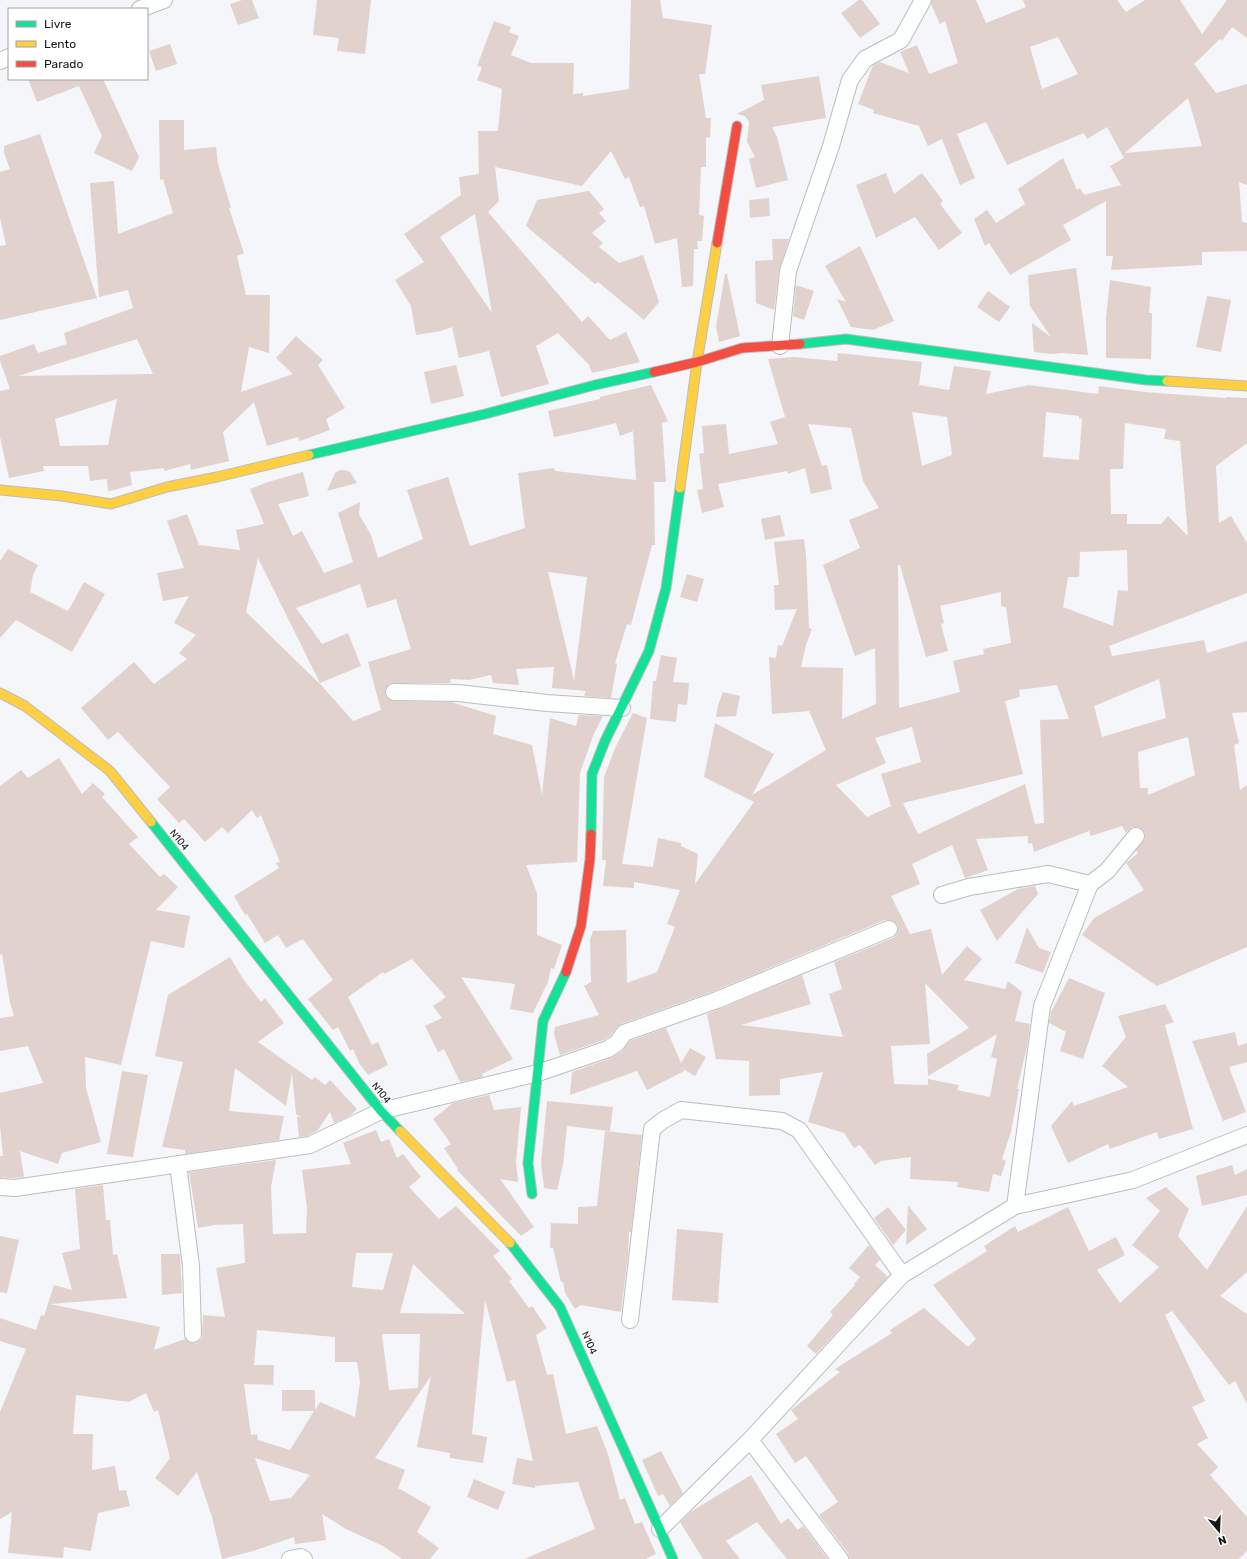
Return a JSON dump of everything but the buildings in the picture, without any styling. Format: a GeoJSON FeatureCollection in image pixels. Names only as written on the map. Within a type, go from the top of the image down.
{"type":"FeatureCollection","features":[{"type":"Feature","properties":{"kind":"street"},"geometry":{"type":"LineString","coordinates":[[143,8],[164,0]]}},
{"type":"Feature","properties":{"kind":"street"},"geometry":{"type":"LineString","coordinates":[[780,346],[788,271],[831,146],[850,80],[865,59],[901,40],[923,0]]}},
{"type":"Feature","properties":{"kind":"street"},"geometry":{"type":"LineString","coordinates":[[532,1194],[528,1163],[543,1021],[564,978],[581,926],[590,859],[592,774],[604,740],[622,708],[649,651],[666,588],[697,362],[737,126]]}},
{"type":"Feature","properties":{"kind":"street"},"geometry":{"type":"LineString","coordinates":[[0,490],[62,496],[111,504],[167,487],[217,477],[485,414],[595,385],[697,362],[742,348],[780,346],[846,339],[1146,380],[1247,386]]}},
{"type":"Feature","properties":{"kind":"street"},"geometry":{"type":"LineString","coordinates":[[394,692],[458,693],[547,703],[622,708]]}},
{"type":"Feature","properties":{"kind":"street","name":"N104"},"geometry":{"type":"LineString","coordinates":[[0,693],[25,706],[110,771],[381,1111],[514,1247],[560,1307],[673,1559]]}},
{"type":"Feature","properties":{"kind":"street"},"geometry":{"type":"LineString","coordinates":[[1015,1206],[1042,1006],[1090,884],[1107,871],[1136,836]]}},
{"type":"Feature","properties":{"kind":"street"},"geometry":{"type":"LineString","coordinates":[[942,895],[970,888],[1048,874],[1090,884]]}},
{"type":"Feature","properties":{"kind":"street"},"geometry":{"type":"LineString","coordinates":[[0,1187],[15,1188],[310,1145],[381,1111],[538,1073],[608,1049],[617,1043],[624,1034],[717,1000],[889,929]]}},
{"type":"Feature","properties":{"kind":"street"},"geometry":{"type":"LineString","coordinates":[[630,1320],[652,1129],[662,1121],[681,1110],[782,1121],[799,1130],[902,1275]]}},
{"type":"Feature","properties":{"kind":"street"},"geometry":{"type":"LineString","coordinates":[[660,1529],[750,1440],[902,1275],[1015,1206],[1133,1180],[1247,1135]]}},
{"type":"Feature","properties":{"kind":"street"},"geometry":{"type":"LineString","coordinates":[[178,1164],[191,1266],[193,1334]]}},
{"type":"Feature","properties":{"kind":"street"},"geometry":{"type":"LineString","coordinates":[[750,1440],[840,1559]]}},
{"type":"Feature","properties":{"kind":"street"},"geometry":{"type":"LineString","coordinates":[[290,1559],[301,1557],[304,1559]]}},
{"type":"Feature","properties":{"kind":"traffic: fast"},"geometry":{"type":"LineString","coordinates":[[800,344],[846,339],[1146,380],[1167,381]]}},
{"type":"Feature","properties":{"kind":"traffic: fast"},"geometry":{"type":"LineString","coordinates":[[309,455],[485,414],[595,385],[654,372]]}},
{"type":"Feature","properties":{"kind":"traffic: fast"},"geometry":{"type":"LineString","coordinates":[[591,834],[592,774],[605,741],[649,651],[666,588],[680,488]]}},
{"type":"Feature","properties":{"kind":"traffic: fast"},"geometry":{"type":"LineString","coordinates":[[151,822],[381,1111],[400,1131]]}},
{"type":"Feature","properties":{"kind":"traffic: fast"},"geometry":{"type":"LineString","coordinates":[[532,1194],[528,1163],[543,1021],[566,972]]}},
{"type":"Feature","properties":{"kind":"traffic: fast"},"geometry":{"type":"LineString","coordinates":[[510,1243],[560,1307],[673,1559]]}},
{"type":"Feature","properties":{"kind":"traffic: slow"},"geometry":{"type":"LineString","coordinates":[[680,488],[697,362],[717,243]]}},
{"type":"Feature","properties":{"kind":"traffic: slow"},"geometry":{"type":"LineString","coordinates":[[1167,381],[1247,386]]}},
{"type":"Feature","properties":{"kind":"traffic: slow"},"geometry":{"type":"LineString","coordinates":[[0,490],[62,496],[111,504],[167,487],[217,477],[309,455]]}},
{"type":"Feature","properties":{"kind":"traffic: slow"},"geometry":{"type":"LineString","coordinates":[[0,693],[25,706],[110,771],[151,822]]}},
{"type":"Feature","properties":{"kind":"traffic: slow"},"geometry":{"type":"LineString","coordinates":[[400,1131],[510,1243]]}},
{"type":"Feature","properties":{"kind":"traffic: jam"},"geometry":{"type":"LineString","coordinates":[[717,243],[737,126]]}},
{"type":"Feature","properties":{"kind":"traffic: jam"},"geometry":{"type":"LineString","coordinates":[[654,372],[697,362],[742,348],[800,344]]}},
{"type":"Feature","properties":{"kind":"traffic: jam"},"geometry":{"type":"LineString","coordinates":[[566,972],[581,926],[590,859],[591,834]]}}]}
